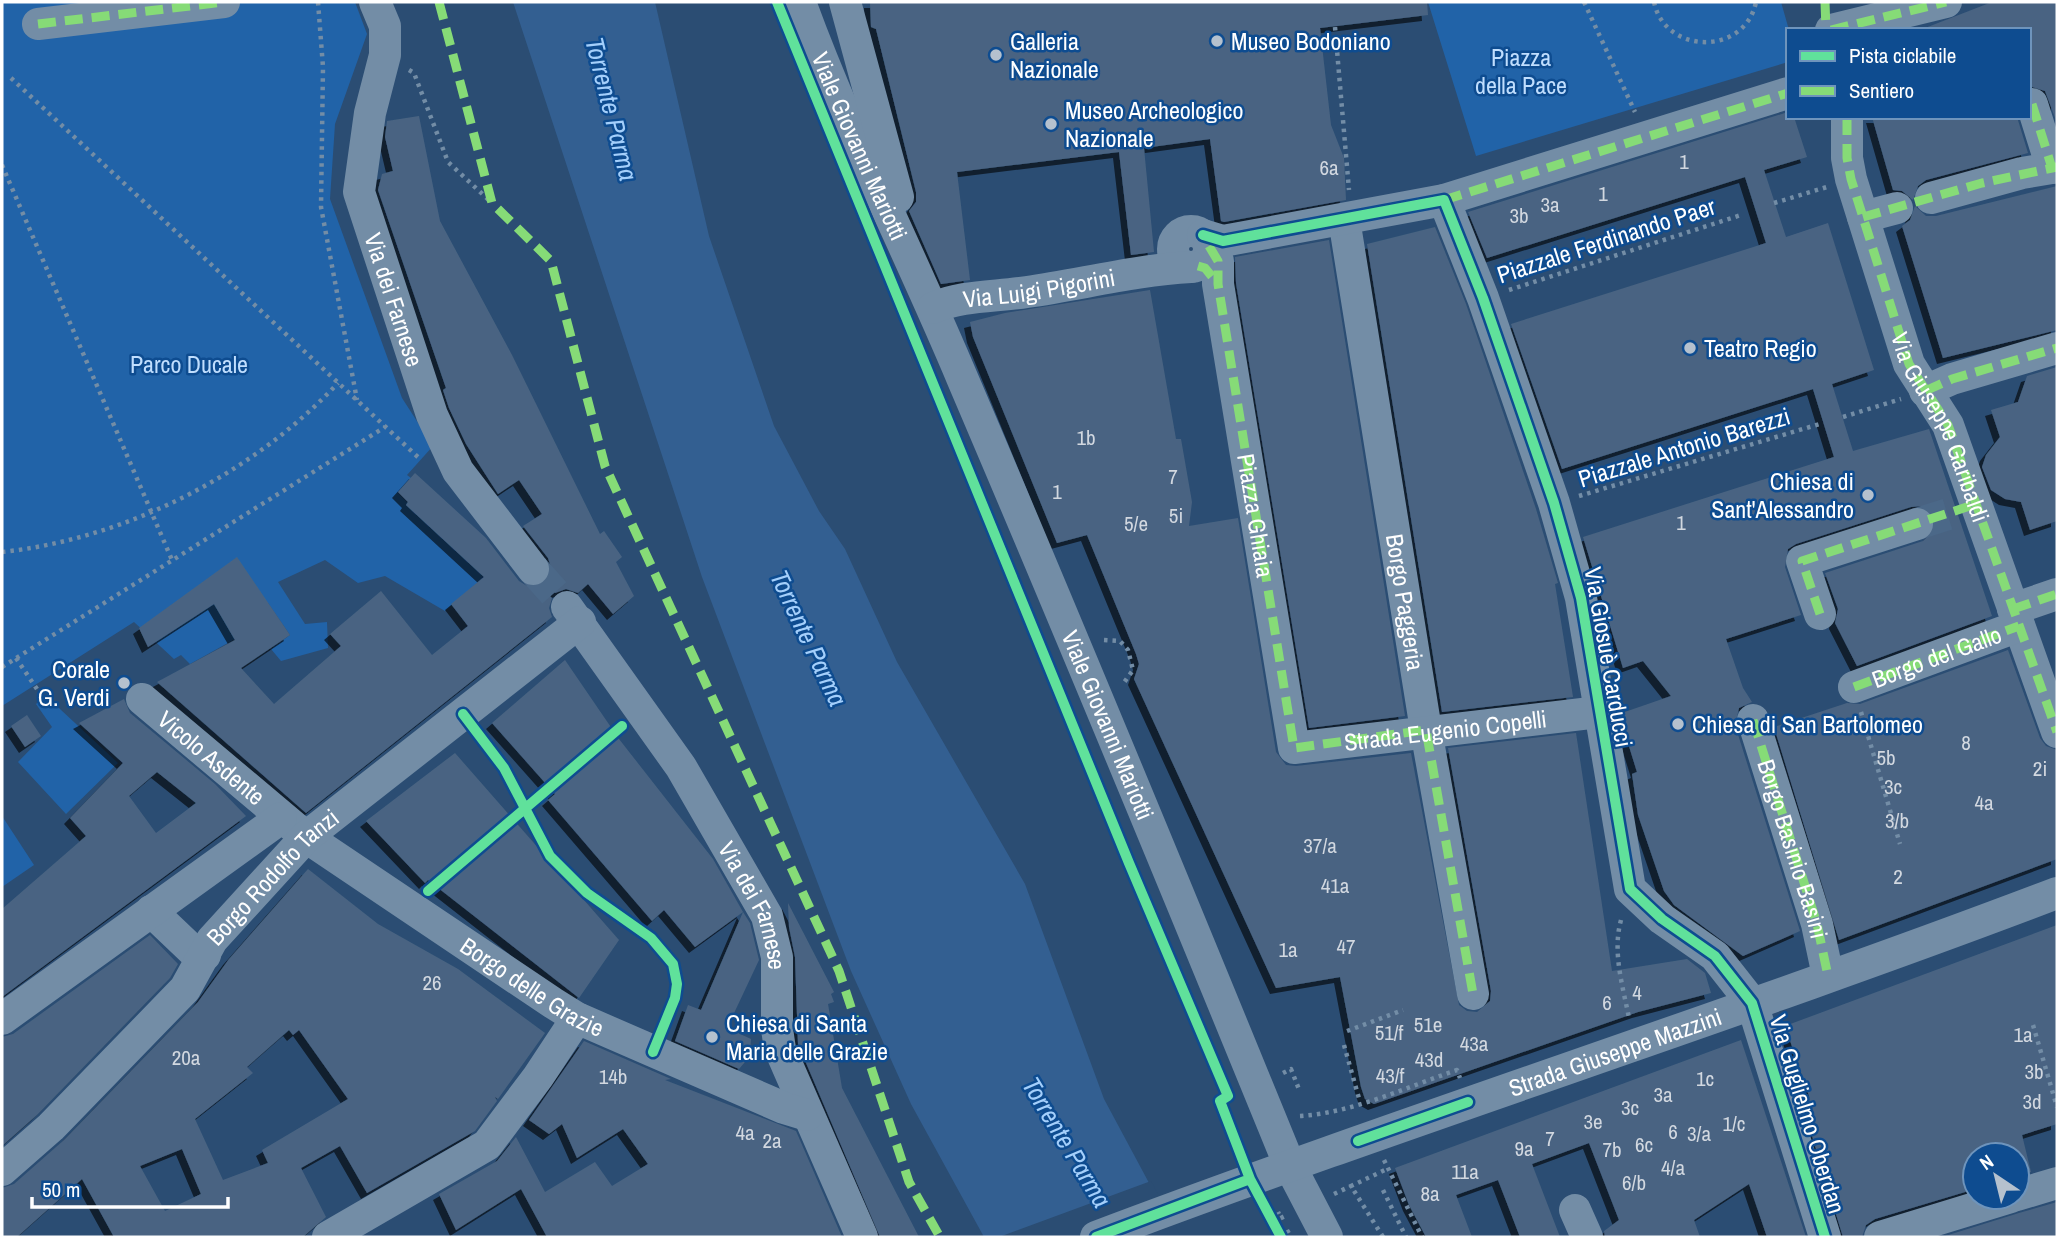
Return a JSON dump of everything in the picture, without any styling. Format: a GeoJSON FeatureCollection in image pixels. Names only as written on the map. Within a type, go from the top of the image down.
{"type":"FeatureCollection","features":[{"type":"Feature","properties":{"kind":"street"},"geometry":{"type":"LineString","coordinates":[[38,24],[224,2]]}},
{"type":"Feature","properties":{"kind":"street","name":"Via dei Farnese"},"geometry":{"type":"LineString","coordinates":[[375,2],[385,26],[385,55],[370,113],[359,192],[432,415],[458,471],[533,569]]}},
{"type":"Feature","properties":{"kind":"street","name":"Viale Giovanni Mariotti"},"geometry":{"type":"LineString","coordinates":[[800,2],[889,219],[928,297],[1289,1164],[1327,1237]]}},
{"type":"Feature","properties":{"kind":"street","name":"Viale Giovanni Mariotti"},"geometry":{"type":"LineString","coordinates":[[845,2],[928,297]]}},
{"type":"Feature","properties":{"kind":"street"},"geometry":{"type":"LineString","coordinates":[[1825,2],[1826,28]]}},
{"type":"Feature","properties":{"kind":"street"},"geometry":{"type":"LineString","coordinates":[[1839,28],[1946,2]]}},
{"type":"Feature","properties":{"kind":"street"},"geometry":{"type":"LineString","coordinates":[[1344,219],[1444,200],[1786,94]]}},
{"type":"Feature","properties":{"kind":"street"},"geometry":{"type":"LineString","coordinates":[[1931,198],[2054,168],[2032,104]]}},
{"type":"Feature","properties":{"kind":"street","name":"Via Giuseppe Garibaldi"},"geometry":{"type":"LineString","coordinates":[[1847,119],[1847,158],[1851,179],[1909,364],[1944,417],[1968,507],[2016,617],[2057,732]]}},
{"type":"Feature","properties":{"kind":"street","name":"Via Giosuè Carducci"},"geometry":{"type":"LineString","coordinates":[[1444,200],[1483,298],[1554,503],[1581,598],[1630,889]]}},
{"type":"Feature","properties":{"kind":"street"},"geometry":{"type":"LineString","coordinates":[[1863,217],[1897,208]]}},
{"type":"Feature","properties":{"kind":"street","name":"Via Luigi Pigorini"},"geometry":{"type":"LineString","coordinates":[[928,297],[948,301],[1028,292],[1148,270],[1199,258],[1219,241],[1344,219]]}},
{"type":"Feature","properties":{"kind":"street","name":"Borgo Paggeria"},"geometry":{"type":"LineString","coordinates":[[1344,219],[1426,730],[1472,990]]}},
{"type":"Feature","properties":{"kind":"street","name":"Piazza Ghiaia"},"geometry":{"type":"LineString","coordinates":[[1199,258],[1294,748]]}},
{"type":"Feature","properties":{"kind":"street"},"geometry":{"type":"LineString","coordinates":[[1925,391],[1952,379],[2057,348]]}},
{"type":"Feature","properties":{"kind":"street"},"geometry":{"type":"LineString","coordinates":[[1820,614],[1802,561],[1917,524]]}},
{"type":"Feature","properties":{"kind":"street","name":"Borgo del Gallo"},"geometry":{"type":"LineString","coordinates":[[1854,687],[2016,617],[2057,594]]}},
{"type":"Feature","properties":{"kind":"street","name":"Via dei Farnese"},"geometry":{"type":"LineString","coordinates":[[573,614],[681,767],[767,916],[777,957],[778,1039],[807,1115],[862,1237]]}},
{"type":"Feature","properties":{"kind":"street","name":"Borgo Rodolfo Tanzi"},"geometry":{"type":"LineString","coordinates":[[2,1170],[51,1127],[185,989],[212,940],[306,837],[573,614]]}},
{"type":"Feature","properties":{"kind":"street","name":"Vicolo Asdente"},"geometry":{"type":"LineString","coordinates":[[142,699],[281,818]]}},
{"type":"Feature","properties":{"kind":"street","name":"Strada Eugenio Copelli"},"geometry":{"type":"LineString","coordinates":[[1294,748],[1426,730],[1599,712]]}},
{"type":"Feature","properties":{"kind":"street","name":"Borgo Basinio Basini"},"geometry":{"type":"LineString","coordinates":[[1753,720],[1817,924],[1828,976]]}},
{"type":"Feature","properties":{"kind":"street"},"geometry":{"type":"LineString","coordinates":[[2,1019],[281,818]]}},
{"type":"Feature","properties":{"kind":"street","name":"Borgo delle Grazie"},"geometry":{"type":"LineString","coordinates":[[281,818],[576,1018],[783,1108],[807,1115]]}},
{"type":"Feature","properties":{"kind":"street"},"geometry":{"type":"LineString","coordinates":[[1630,889],[1662,919],[1715,956],[1752,1003]]}},
{"type":"Feature","properties":{"kind":"street","name":"Strada Giuseppe Mazzini"},"geometry":{"type":"LineString","coordinates":[[1096,1237],[1289,1164],[1752,1003],[2057,893]]}},
{"type":"Feature","properties":{"kind":"street"},"geometry":{"type":"LineString","coordinates":[[151,911],[191,950],[205,955]]}},
{"type":"Feature","properties":{"kind":"street","name":"Via Guglielmo Oberdan"},"geometry":{"type":"LineString","coordinates":[[1752,1003],[1825,1237]]}},
{"type":"Feature","properties":{"kind":"street"},"geometry":{"type":"LineString","coordinates":[[328,1237],[486,1145],[538,1077],[576,1018]]}},
{"type":"Feature","properties":{"kind":"street"},"geometry":{"type":"LineString","coordinates":[[2031,1191],[2057,1183]]}},
{"type":"Feature","properties":{"kind":"street"},"geometry":{"type":"LineString","coordinates":[[1880,1237],[1965,1211]]}},
{"type":"Feature","properties":{"kind":"path"},"geometry":{"type":"LineString","coordinates":[[1584,2],[1647,137]]}},
{"type":"Feature","properties":{"kind":"path"},"geometry":{"type":"LineString","coordinates":[[1654,2],[1665,25],[1679,37],[1696,43],[1714,43],[1731,36],[1745,25],[1756,2]]}},
{"type":"Feature","properties":{"kind":"path"},"geometry":{"type":"LineString","coordinates":[[1335,27],[1351,210],[1344,219]]}},
{"type":"Feature","properties":{"kind":"path"},"geometry":{"type":"LineString","coordinates":[[385,55],[414,73],[448,162],[492,203]]}},
{"type":"Feature","properties":{"kind":"path"},"geometry":{"type":"LineString","coordinates":[[11,78],[421,460]]}},
{"type":"Feature","properties":{"kind":"path"},"geometry":{"type":"LineString","coordinates":[[2,165],[172,560]]}},
{"type":"Feature","properties":{"kind":"path"},"geometry":{"type":"LineString","coordinates":[[1774,203],[1851,179]]}},
{"type":"Feature","properties":{"kind":"path"},"geometry":{"type":"LineString","coordinates":[[2,552],[73,539],[151,511],[201,486],[254,454],[303,418],[338,383]]}},
{"type":"Feature","properties":{"kind":"path"},"geometry":{"type":"LineString","coordinates":[[1843,417],[1925,391]]}},
{"type":"Feature","properties":{"kind":"path"},"geometry":{"type":"LineString","coordinates":[[2,667],[385,427]]}},
{"type":"Feature","properties":{"kind":"path"},"geometry":{"type":"LineString","coordinates":[[1100,641],[1120,641],[1133,655],[1130,677],[1116,688]]}},
{"type":"Feature","properties":{"kind":"path"},"geometry":{"type":"LineString","coordinates":[[16,658],[43,698]]}},
{"type":"Feature","properties":{"kind":"path"},"geometry":{"type":"LineString","coordinates":[[1854,687],[1900,844]]}},
{"type":"Feature","properties":{"kind":"path"},"geometry":{"type":"LineString","coordinates":[[1630,889],[1618,934],[1620,970],[1630,1020]]}},
{"type":"Feature","properties":{"kind":"path"},"geometry":{"type":"LineString","coordinates":[[1347,1031],[1403,1010]]}},
{"type":"Feature","properties":{"kind":"path"},"geometry":{"type":"LineString","coordinates":[[2033,1025],[2057,1107]]}},
{"type":"Feature","properties":{"kind":"path"},"geometry":{"type":"LineString","coordinates":[[1344,1045],[1360,1102],[1457,1070]]}},
{"type":"Feature","properties":{"kind":"path"},"geometry":{"type":"LineString","coordinates":[[1292,1069],[1300,1092]]}},
{"type":"Feature","properties":{"kind":"path"},"geometry":{"type":"LineString","coordinates":[[1384,1160],[1422,1237]]}},
{"type":"Feature","properties":{"kind":"path"},"geometry":{"type":"LineString","coordinates":[[1383,1237],[1351,1186],[1387,1169]]}},
{"type":"Feature","properties":{"kind":"path"},"geometry":{"type":"LineString","coordinates":[[1251,1179],[1284,1234],[1291,1237]]}},
{"type":"Feature","properties":{"kind":"path"},"geometry":{"type":"LineString","coordinates":[[1382,1190],[1406,1237]]}},
{"type":"Feature","properties":{"kind":"green space","name":"Parco Ducale"},"geometry":{"type":"Polygon","coordinates":[[[2,2],[355,2],[367,34],[335,124],[330,199],[402,398],[433,446],[407,475],[411,478],[398,493],[484,577],[445,611],[385,576],[358,583],[325,560],[278,582],[305,624],[327,622],[328,648],[281,661],[271,649],[290,635],[268,603],[235,639],[190,664],[181,655],[174,659],[134,622],[2,706],[2,2]]]}},
{"type":"Feature","properties":{"kind":"green space","name":"Piazza della Pace"},"geometry":{"type":"Polygon","coordinates":[[[1428,2],[1781,2],[1788,28],[1786,28],[1786,63],[1476,156],[1428,2]]]}},
{"type":"Feature","properties":{"kind":"green space"},"geometry":{"type":"Polygon","coordinates":[[[46,696],[118,763],[66,814],[18,762],[52,727],[36,704],[46,696]]]}},
{"type":"Feature","properties":{"kind":"green space"},"geometry":{"type":"Polygon","coordinates":[[[2,816],[34,865],[2,887],[2,816]]]}},
{"type":"Feature","properties":{"kind":"water","name":"Torrente Parma"},"geometry":{"type":"Polygon","coordinates":[[[513,2],[655,2],[709,236],[774,426],[819,511],[845,549],[897,662],[1025,884],[1104,1099],[1178,1237],[984,1237],[911,1104],[851,971],[702,577],[513,2]]]}},
{"type":"Feature","properties":{"kind":"pier"},"geometry":{"type":"Polygon","coordinates":[[[1151,1181],[1181,1237],[999,1237],[1151,1181]]]}},
{"type":"Feature","properties":{"kind":"building"},"geometry":{"type":"Polygon","coordinates":[[[870,2],[1427,2],[1428,15],[1320,28],[1331,125],[1344,158],[1346,200],[1224,222],[1221,221],[1210,139],[1144,148],[1154,252],[1131,255],[1119,152],[957,172],[970,280],[941,284],[909,211],[916,202],[916,192],[876,29],[871,27],[870,2]]]}},
{"type":"Feature","properties":{"kind":"building"},"geometry":{"type":"Polygon","coordinates":[[[1992,2],[2057,2],[2057,123],[2045,91],[2031,87],[2031,28],[1925,28],[1992,2]]]}},
{"type":"Feature","properties":{"kind":"building"},"geometry":{"type":"Polygon","coordinates":[[[1786,113],[1786,119],[1795,119],[1807,157],[1764,170],[1786,237],[1828,223],[1874,370],[1832,384],[1853,451],[1929,429],[1992,616],[1857,666],[1835,623],[1838,609],[1825,573],[1923,541],[1935,529],[1934,518],[1922,506],[1911,507],[1796,544],[1788,549],[1785,567],[1801,615],[1726,639],[1743,688],[1752,702],[1739,708],[1735,725],[1800,931],[1743,956],[1674,905],[1664,891],[1638,815],[1632,774],[1637,772],[1619,714],[1671,696],[1643,661],[1623,668],[1583,537],[1834,457],[1813,389],[1562,469],[1511,324],[1766,243],[1745,177],[1487,258],[1468,212],[1786,113]]]}},
{"type":"Feature","properties":{"kind":"building"},"geometry":{"type":"Polygon","coordinates":[[[419,116],[440,221],[512,355],[600,534],[604,531],[622,557],[616,562],[634,596],[613,614],[588,584],[578,593],[566,589],[555,593],[547,580],[551,567],[548,558],[523,526],[542,514],[519,480],[498,494],[466,444],[449,408],[443,390],[446,388],[378,190],[382,174],[393,171],[385,137],[387,121],[419,116]]]}},
{"type":"Feature","properties":{"kind":"building"},"geometry":{"type":"Polygon","coordinates":[[[1873,119],[2018,119],[2028,153],[1926,180],[1918,186],[1913,200],[1902,191],[1893,190],[1873,119]]]}},
{"type":"Feature","properties":{"kind":"building"},"geometry":{"type":"Polygon","coordinates":[[[2057,186],[2057,330],[1943,358],[1902,226],[1910,220],[1915,206],[1926,216],[1936,216],[2057,186]]]}},
{"type":"Feature","properties":{"kind":"building"},"geometry":{"type":"Polygon","coordinates":[[[1435,227],[1466,304],[1536,509],[1558,583],[1555,584],[1573,697],[1442,712],[1367,244],[1435,227]]]}},
{"type":"Feature","properties":{"kind":"building"},"geometry":{"type":"Polygon","coordinates":[[[1329,240],[1405,716],[1309,728],[1236,283],[1235,257],[1329,240]]]}},
{"type":"Feature","properties":{"kind":"building"},"geometry":{"type":"Polygon","coordinates":[[[1150,290],[1176,439],[1181,439],[1192,502],[1189,526],[1238,518],[1276,752],[1286,765],[1296,766],[1411,753],[1459,1005],[1467,1011],[1477,1012],[1490,1001],[1491,991],[1448,748],[1576,733],[1612,971],[1687,959],[1705,973],[1711,993],[1638,1012],[1374,1104],[1365,1099],[1361,1087],[1340,977],[1276,988],[1134,679],[1139,664],[1136,654],[1087,535],[1057,543],[973,337],[970,322],[1005,313],[1150,290]]]}},
{"type":"Feature","properties":{"kind":"building"},"geometry":{"type":"Polygon","coordinates":[[[2057,367],[2057,521],[2030,530],[2021,502],[2005,499],[1991,490],[1982,467],[1986,455],[2000,437],[1991,410],[2018,402],[2027,376],[2057,367]]]}},
{"type":"Feature","properties":{"kind":"building"},"geometry":{"type":"Polygon","coordinates":[[[415,473],[486,538],[519,581],[527,586],[539,586],[552,598],[549,608],[552,617],[306,813],[157,682],[235,640],[214,604],[148,647],[139,628],[237,557],[290,635],[241,668],[274,704],[341,646],[330,634],[381,591],[432,655],[468,626],[451,604],[484,577],[406,505],[408,502],[398,492],[415,473]]]}},
{"type":"Feature","properties":{"kind":"building"},"geometry":{"type":"Polygon","coordinates":[[[2008,650],[2040,738],[2046,746],[2057,750],[2057,859],[1839,940],[1774,727],[1847,703],[1860,704],[2008,650]]]}},
{"type":"Feature","properties":{"kind":"building"},"geometry":{"type":"Polygon","coordinates":[[[565,660],[619,739],[713,859],[743,912],[695,947],[664,910],[652,921],[548,800],[555,794],[492,723],[565,660]]]}},
{"type":"Feature","properties":{"kind":"building"},"geometry":{"type":"Polygon","coordinates":[[[124,699],[130,713],[215,784],[246,816],[2,997],[2,909],[86,836],[70,818],[123,763],[79,723],[124,699]],[[157,772],[129,796],[156,833],[196,803],[157,772]]]}},
{"type":"Feature","properties":{"kind":"building"},"geometry":{"type":"Polygon","coordinates":[[[27,715],[41,736],[25,747],[11,726],[27,715]]]}},
{"type":"Feature","properties":{"kind":"building"},"geometry":{"type":"Polygon","coordinates":[[[455,753],[619,940],[579,998],[428,880],[425,883],[366,821],[455,753]]]}},
{"type":"Feature","properties":{"kind":"building"},"geometry":{"type":"Polygon","coordinates":[[[308,869],[378,924],[458,969],[545,1033],[498,1099],[495,1097],[497,1101],[475,1131],[367,1193],[340,1146],[301,1168],[326,1217],[303,1237],[114,1237],[82,1179],[17,1237],[2,1237],[2,1188],[14,1184],[64,1140],[198,1002],[229,959],[308,869]],[[289,1030],[247,1067],[253,1073],[195,1119],[223,1180],[268,1163],[262,1150],[348,1099],[299,1030],[293,1035],[289,1030]],[[182,1149],[140,1166],[165,1211],[201,1194],[182,1149]]]}},
{"type":"Feature","properties":{"kind":"building"},"geometry":{"type":"Polygon","coordinates":[[[788,903],[834,992],[831,994],[834,1002],[828,1004],[842,1088],[919,1237],[880,1237],[798,1044],[795,957],[788,903]]]}},
{"type":"Feature","properties":{"kind":"building"},"geometry":{"type":"Polygon","coordinates":[[[743,912],[750,923],[759,960],[727,1028],[751,1039],[750,1056],[739,1069],[675,1041],[688,1005],[701,1010],[743,912]]]}},
{"type":"Feature","properties":{"kind":"building"},"geometry":{"type":"Polygon","coordinates":[[[2057,925],[2057,1124],[2022,1135],[2023,1141],[1961,1141],[1961,1193],[1875,1219],[1866,1225],[1862,1237],[1843,1237],[1801,1100],[1809,1096],[1785,1026],[2057,925]]]}},
{"type":"Feature","properties":{"kind":"building"},"geometry":{"type":"Polygon","coordinates":[[[150,935],[178,964],[170,978],[38,1114],[2,1146],[2,1037],[13,1034],[150,935]]]}},
{"type":"Feature","properties":{"kind":"building"},"geometry":{"type":"Polygon","coordinates":[[[1741,1040],[1806,1237],[1767,1237],[1749,1184],[1694,1220],[1700,1237],[1605,1237],[1604,1231],[1619,1220],[1589,1143],[1532,1164],[1560,1237],[1520,1237],[1498,1180],[1456,1195],[1472,1237],[1426,1237],[1409,1205],[1395,1168],[1741,1040]]]}},
{"type":"Feature","properties":{"kind":"building"},"geometry":{"type":"Polygon","coordinates":[[[584,1041],[671,1079],[665,1080],[796,1131],[842,1237],[547,1237],[521,1189],[456,1230],[439,1194],[497,1161],[516,1137],[545,1192],[595,1162],[612,1186],[648,1164],[623,1129],[577,1158],[562,1124],[549,1134],[529,1120],[584,1041]]]}},
{"type":"Feature","properties":{"kind":"building"},"geometry":{"type":"Polygon","coordinates":[[[2057,1202],[2057,1237],[1942,1237],[2031,1211],[2057,1202]]]}},
{"type":"Feature","properties":{"kind":"tunnel"},"geometry":{"type":"LineString","coordinates":[[1917,524],[1961,510]]}},
{"type":"Feature","properties":{"kind":"tunnel"},"geometry":{"type":"LineString","coordinates":[[533,569],[567,607]]}},
{"type":"Feature","properties":{"kind":"marked path"},"geometry":{"type":"LineString","coordinates":[[38,24],[224,2]]}},
{"type":"Feature","properties":{"kind":"marked path"},"geometry":{"type":"LineString","coordinates":[[439,2],[492,203],[551,261],[605,466],[839,971],[909,1182],[940,1237]]}},
{"type":"Feature","properties":{"kind":"marked path"},"geometry":{"type":"LineString","coordinates":[[1825,2],[1826,28]]}},
{"type":"Feature","properties":{"kind":"marked path"},"geometry":{"type":"LineString","coordinates":[[1839,28],[1946,2]]}},
{"type":"Feature","properties":{"kind":"marked path"},"geometry":{"type":"LineString","coordinates":[[1444,200],[1786,94]]}},
{"type":"Feature","properties":{"kind":"marked path"},"geometry":{"type":"LineString","coordinates":[[2032,104],[2052,168]]}},
{"type":"Feature","properties":{"kind":"marked path"},"geometry":{"type":"LineString","coordinates":[[1847,119],[1847,158],[1851,179],[1909,364],[1948,425],[2057,732]]}},
{"type":"Feature","properties":{"kind":"marked path"},"geometry":{"type":"LineString","coordinates":[[1863,217],[1982,183],[2057,167]]}},
{"type":"Feature","properties":{"kind":"marked path"},"geometry":{"type":"LineString","coordinates":[[1209,246],[1218,261],[1218,284],[1294,748],[1426,730],[1473,994]]}},
{"type":"Feature","properties":{"kind":"marked path"},"geometry":{"type":"LineString","coordinates":[[1198,266],[1205,268],[1218,284]]}},
{"type":"Feature","properties":{"kind":"marked path"},"geometry":{"type":"LineString","coordinates":[[1925,391],[1952,379],[2057,348]]}},
{"type":"Feature","properties":{"kind":"marked path"},"geometry":{"type":"LineString","coordinates":[[1820,614],[1802,561],[1976,504]]}},
{"type":"Feature","properties":{"kind":"marked path"},"geometry":{"type":"LineString","coordinates":[[2013,609],[2057,594]]}},
{"type":"Feature","properties":{"kind":"marked path"},"geometry":{"type":"LineString","coordinates":[[1854,687],[2019,626]]}},
{"type":"Feature","properties":{"kind":"marked path"},"geometry":{"type":"LineString","coordinates":[[1753,720],[1817,924],[1828,976]]}},
{"type":"Feature","properties":{"kind":"cycle path"},"geometry":{"type":"LineString","coordinates":[[777,2],[1129,863],[1228,1096],[1220,1101],[1250,1179],[1281,1237]]}},
{"type":"Feature","properties":{"kind":"cycle path"},"geometry":{"type":"LineString","coordinates":[[1203,235],[1223,241],[1444,200],[1483,298],[1554,503],[1581,598],[1630,889],[1662,919],[1715,956],[1752,1003],[1825,1237]]}},
{"type":"Feature","properties":{"kind":"cycle path"},"geometry":{"type":"LineString","coordinates":[[463,714],[504,768],[550,856],[587,893],[651,938],[673,964],[677,984],[675,998],[653,1052]]}},
{"type":"Feature","properties":{"kind":"cycle path"},"geometry":{"type":"LineString","coordinates":[[428,891],[622,726]]}},
{"type":"Feature","properties":{"kind":"cycle path"},"geometry":{"type":"LineString","coordinates":[[1358,1141],[1468,1102]]}},
{"type":"Feature","properties":{"kind":"cycle path"},"geometry":{"type":"LineString","coordinates":[[1096,1237],[1250,1179]]}},
{"type":"Feature","properties":{"kind":"place","name":"Museo Bodoniano"},"geometry":{"type":"Point","coordinates":[1217,41]}},
{"type":"Feature","properties":{"kind":"place","name":"Galleria Nazionale"},"geometry":{"type":"Point","coordinates":[996,55]}},
{"type":"Feature","properties":{"kind":"place","name":"Museo Archeologico Nazionale"},"geometry":{"type":"Point","coordinates":[1051,124]}},
{"type":"Feature","properties":{"kind":"place","name":"Teatro Regio"},"geometry":{"type":"Point","coordinates":[1690,348]}},
{"type":"Feature","properties":{"kind":"place","name":"Chiesa di Sant'Alessandro"},"geometry":{"type":"Point","coordinates":[1868,495]}},
{"type":"Feature","properties":{"kind":"place","name":"Corale G. Verdi"},"geometry":{"type":"Point","coordinates":[124,683]}},
{"type":"Feature","properties":{"kind":"place","name":"Chiesa di San Bartolomeo"},"geometry":{"type":"Point","coordinates":[1678,724]}},
{"type":"Feature","properties":{"kind":"place","name":"Chiesa di Santa Maria delle Grazie"},"geometry":{"type":"Point","coordinates":[712,1037]}}]}
